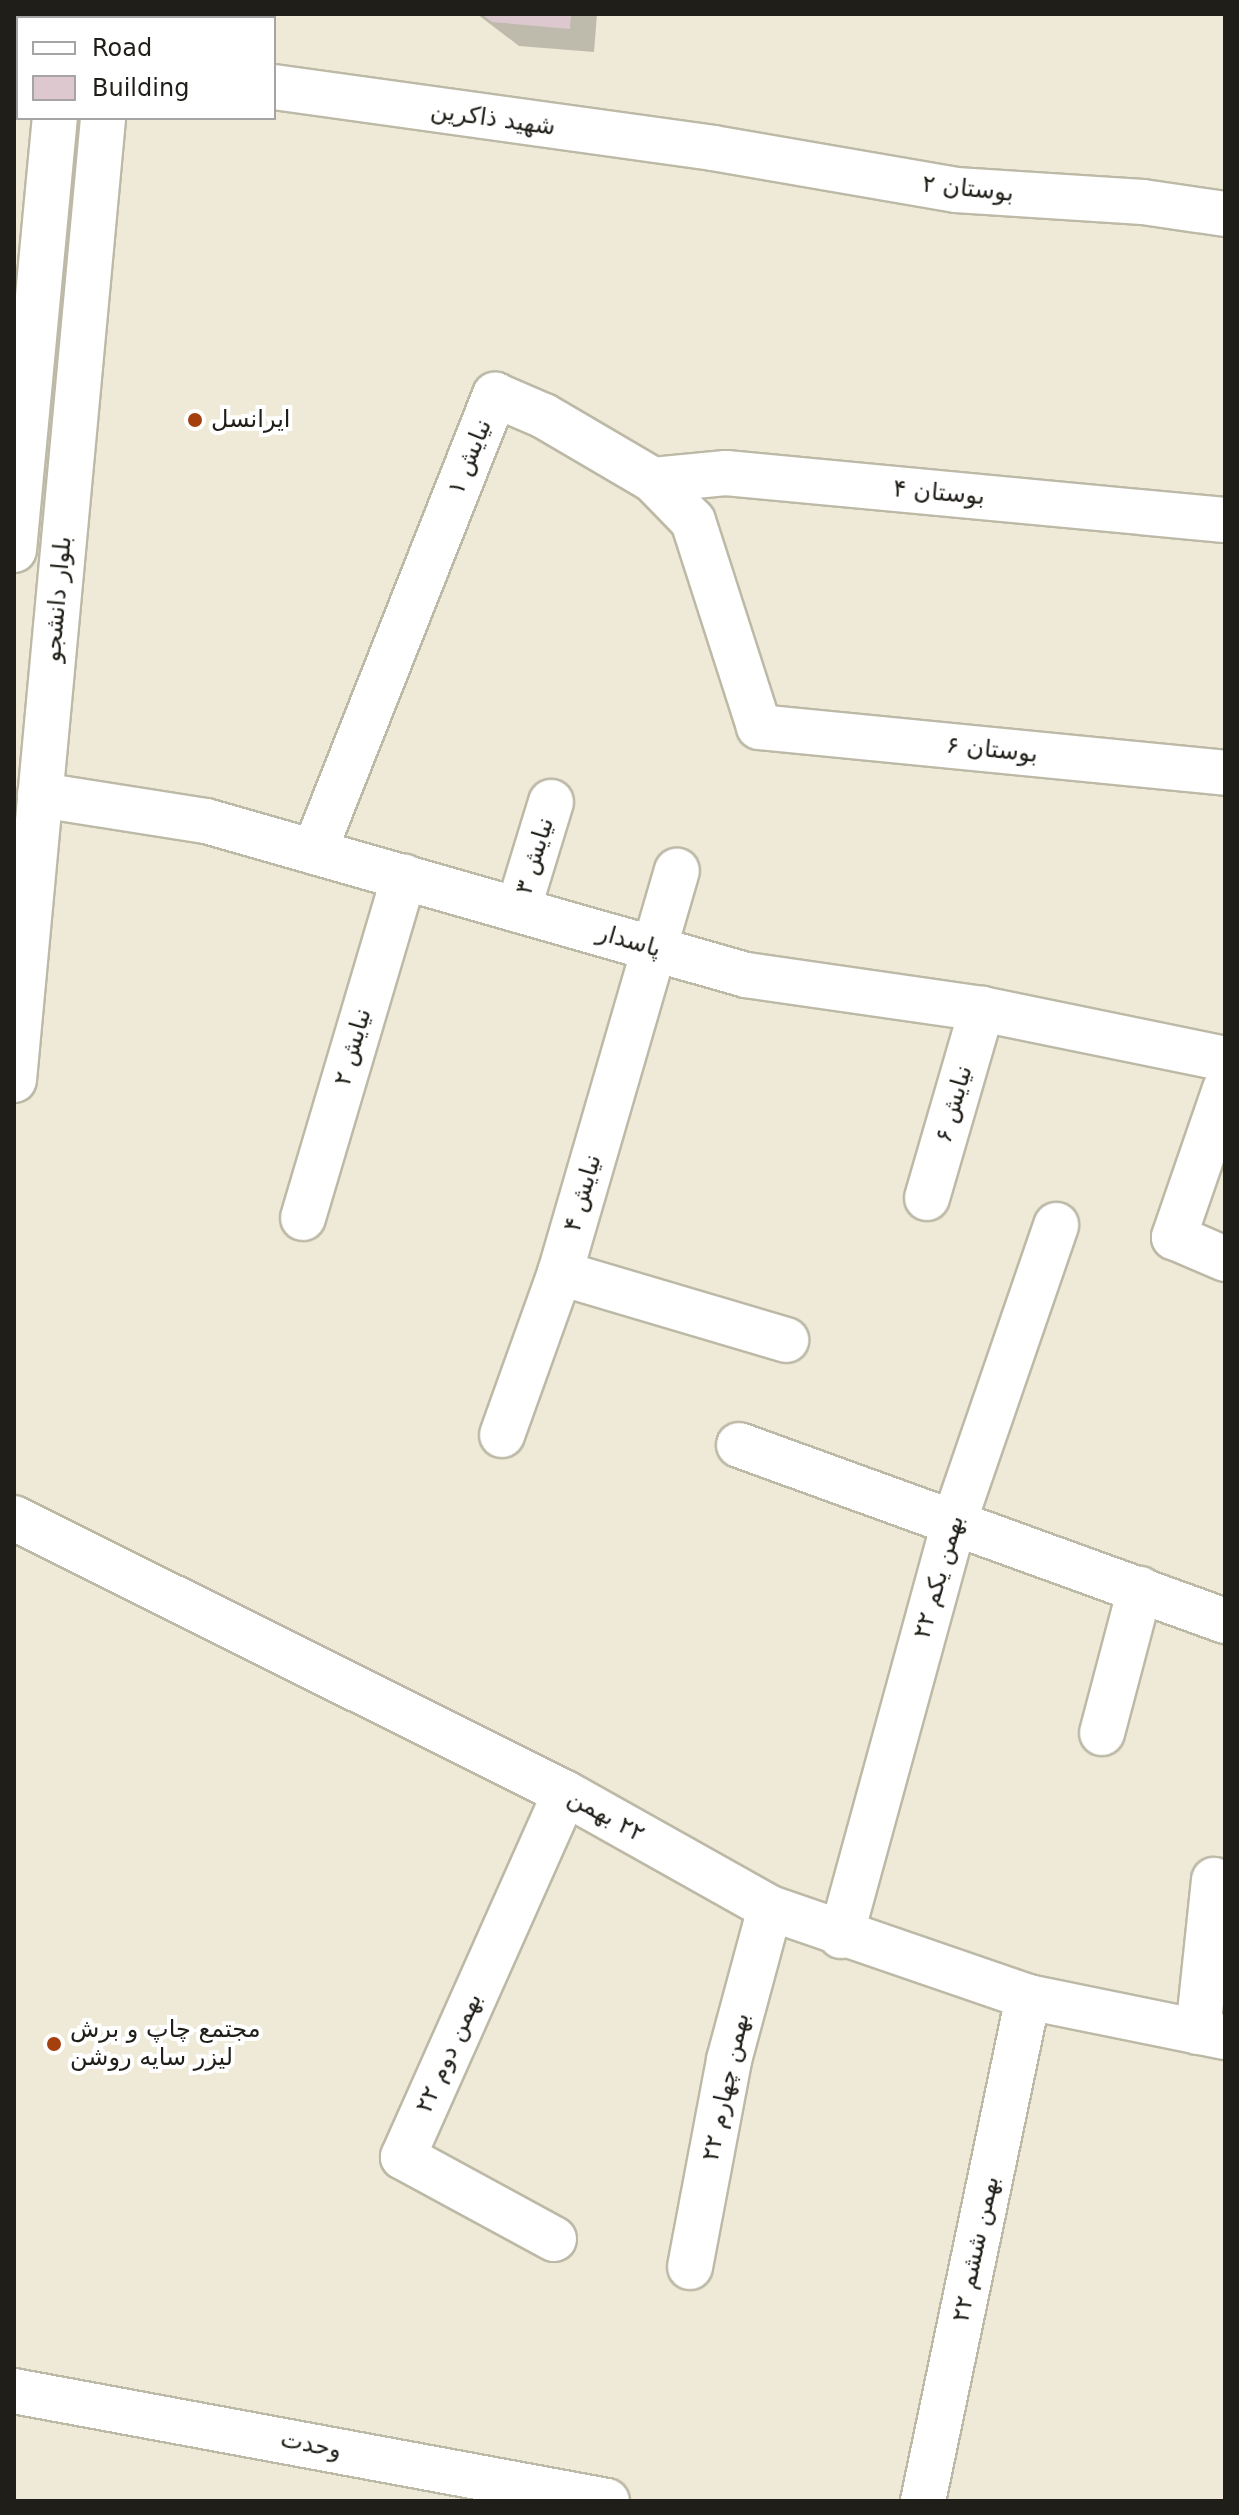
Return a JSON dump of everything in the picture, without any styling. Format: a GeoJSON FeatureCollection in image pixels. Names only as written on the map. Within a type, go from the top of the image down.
{"type":"FeatureCollection","features":[{"type":"Feature","properties":{"kind":"street","name":"شهید ذاکرین"},"geometry":{"type":"LineString","coordinates":[[276,87],[713,148]]}},
{"type":"Feature","properties":{"kind":"street","name":"بلوار دانشجو"},"geometry":{"type":"LineString","coordinates":[[14,550],[55,120]]}},
{"type":"Feature","properties":{"kind":"street","name":"بلوار دانشجو"},"geometry":{"type":"LineString","coordinates":[[14,1080],[103,120]]}},
{"type":"Feature","properties":{"kind":"street","name":"بوستان ۲"},"geometry":{"type":"LineString","coordinates":[[713,148],[956,190],[1143,202],[1225,214]]}},
{"type":"Feature","properties":{"kind":"street","name":"نیایش ۱"},"geometry":{"type":"LineString","coordinates":[[314,852],[495,395],[544,416],[653,480],[693,521],[759,727]]}},
{"type":"Feature","properties":{"kind":"street","name":"بوستان ۴"},"geometry":{"type":"LineString","coordinates":[[653,480],[726,473],[1225,520]]}},
{"type":"Feature","properties":{"kind":"street","name":"بوستان ۶"},"geometry":{"type":"LineString","coordinates":[[759,727],[1225,773]]}},
{"type":"Feature","properties":{"kind":"street","name":"پاسدار"},"geometry":{"type":"LineString","coordinates":[[40,795],[206,821],[746,975],[982,1009],[1225,1059]]}},
{"type":"Feature","properties":{"kind":"street","name":"نیایش ۳"},"geometry":{"type":"LineString","coordinates":[[518,910],[551,802]]}},
{"type":"Feature","properties":{"kind":"street","name":"نیایش ۴"},"geometry":{"type":"LineString","coordinates":[[502,1435],[560,1273],[677,871]]}},
{"type":"Feature","properties":{"kind":"street","name":"نیایش ۲"},"geometry":{"type":"LineString","coordinates":[[303,1218],[404,877]]}},
{"type":"Feature","properties":{"kind":"street","name":"نیایش ۶"},"geometry":{"type":"LineString","coordinates":[[927,1198],[982,1009]]}},
{"type":"Feature","properties":{"kind":"street"},"geometry":{"type":"LineString","coordinates":[[1225,1089],[1174,1237],[1225,1259]]}},
{"type":"Feature","properties":{"kind":"street","name":"۲۲ بهمن یکم"},"geometry":{"type":"LineString","coordinates":[[841,1936],[955,1519],[1056,1225]]}},
{"type":"Feature","properties":{"kind":"street"},"geometry":{"type":"LineString","coordinates":[[560,1273],[786,1340]]}},
{"type":"Feature","properties":{"kind":"street"},"geometry":{"type":"LineString","coordinates":[[739,1445],[955,1519],[1225,1621]]}},
{"type":"Feature","properties":{"kind":"street","name":"٢٢ بهمن"},"geometry":{"type":"LineString","coordinates":[[14,1518],[565,1793],[770,1908],[841,1936],[1028,1997],[1212,2034]]}},
{"type":"Feature","properties":{"kind":"street"},"geometry":{"type":"LineString","coordinates":[[1102,1733],[1140,1589]]}},
{"type":"Feature","properties":{"kind":"street","name":"۲۲ بهمن دوم"},"geometry":{"type":"LineString","coordinates":[[554,2239],[403,2157],[565,1793]]}},
{"type":"Feature","properties":{"kind":"street"},"geometry":{"type":"LineString","coordinates":[[1212,2034],[1214,1880]]}},
{"type":"Feature","properties":{"kind":"street","name":"۲۲ بهمن چهارم"},"geometry":{"type":"LineString","coordinates":[[690,2267],[729,2060],[770,1908]]}},
{"type":"Feature","properties":{"kind":"street","name":"۲۲ بهمن ششم"},"geometry":{"type":"LineString","coordinates":[[923,2501],[1028,1997]]}},
{"type":"Feature","properties":{"kind":"street","name":"وحدت"},"geometry":{"type":"LineString","coordinates":[[14,2391],[607,2501]]}},
{"type":"Feature","properties":{"kind":"building"},"geometry":{"type":"Polygon","coordinates":[[[482,14],[571,14],[570,29],[492,22],[482,14]]]}},
{"type":"Feature","properties":{"kind":"place","name":"ایرانسل"},"geometry":{"type":"Point","coordinates":[195,420]}},
{"type":"Feature","properties":{"kind":"place","name":"مجتمع چاپ و برش لیزر سایه روشن"},"geometry":{"type":"Point","coordinates":[54,2044]}}]}
